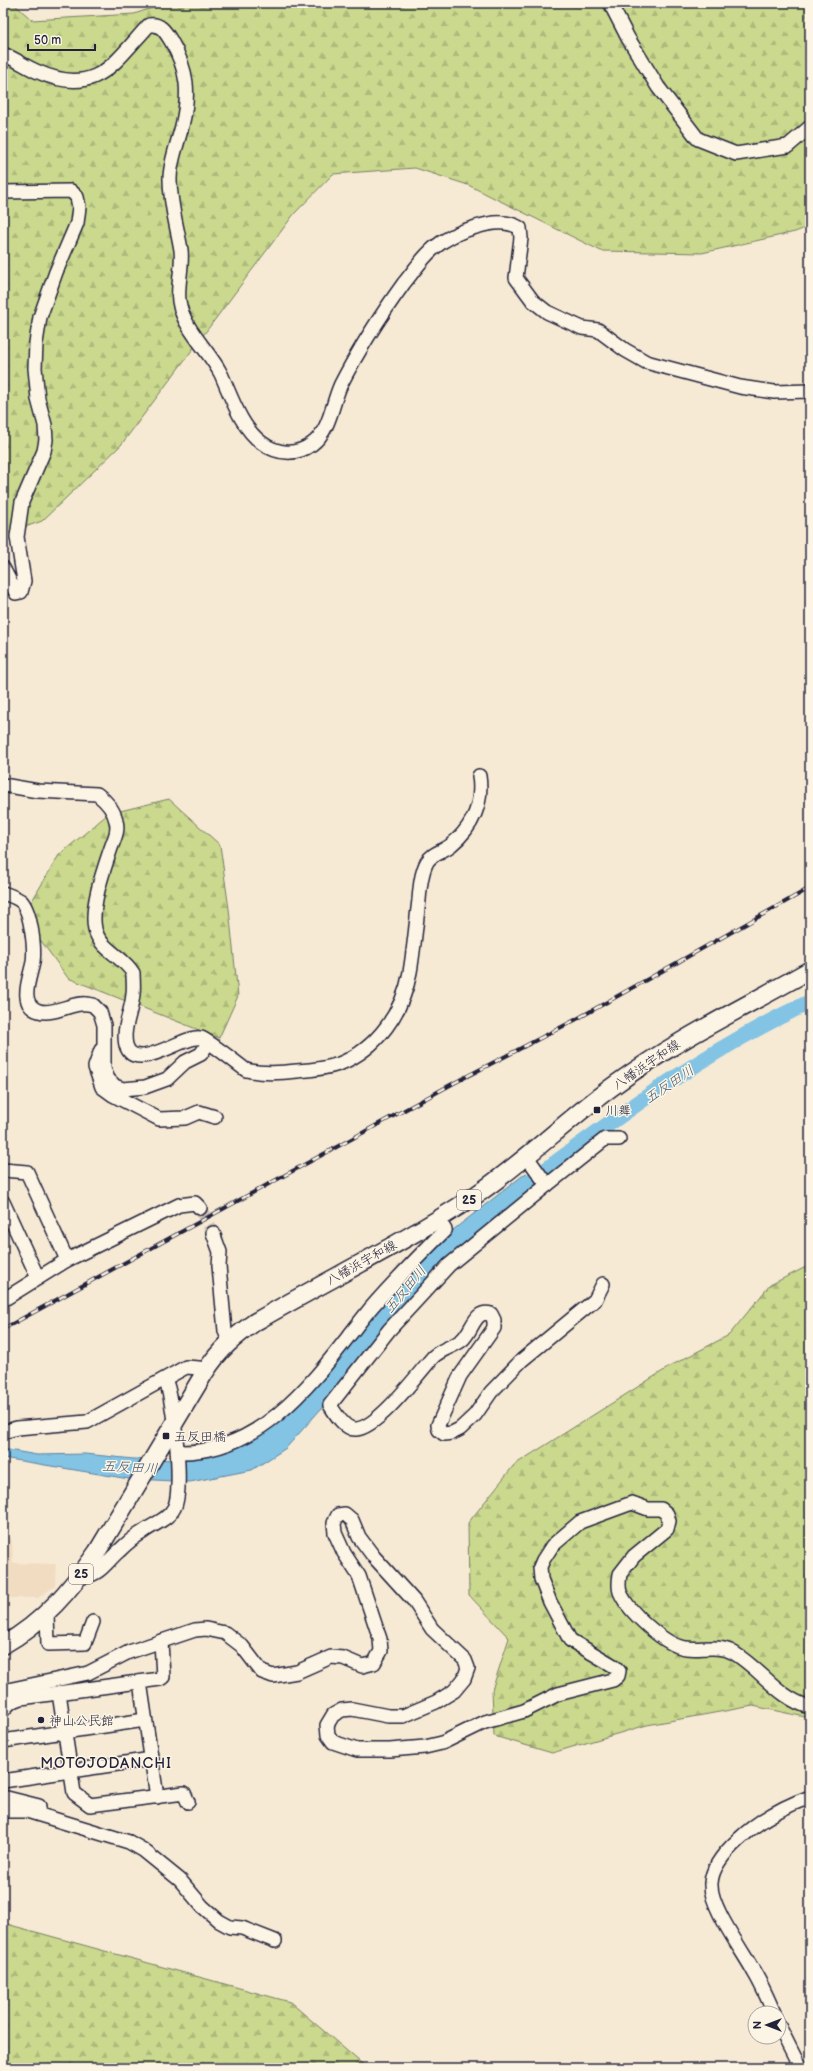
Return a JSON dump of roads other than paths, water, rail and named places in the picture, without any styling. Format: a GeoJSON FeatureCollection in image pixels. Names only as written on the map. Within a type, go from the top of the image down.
{"type":"FeatureCollection","features":[{"type":"Feature","properties":{"kind":"main road","name":"八幡浜宇和線"},"geometry":{"type":"LineString","coordinates":[[3,1645],[47,1614],[80,1576],[97,1552],[155,1453],[205,1372],[217,1354],[229,1341],[255,1322],[438,1219],[530,1160],[581,1111],[643,1064],[678,1042],[810,970]]}},
{"type":"Feature","properties":{"kind":"street"},"geometry":{"type":"LineString","coordinates":[[610,3],[628,38],[658,87],[698,139],[736,154],[788,146],[810,127]]}},
{"type":"Feature","properties":{"kind":"street"},"geometry":{"type":"LineString","coordinates":[[3,54],[49,76],[67,80],[87,80],[104,73],[149,25],[160,26],[165,32],[184,67],[188,94],[170,176],[170,200],[181,250],[180,302],[192,330],[219,370],[241,417],[252,434],[260,442],[271,449],[292,454],[299,452],[318,439],[329,418],[341,385],[383,311],[422,260],[436,247],[462,231],[495,223],[510,222],[520,228],[521,238],[516,278],[533,301],[547,312],[582,328],[598,330],[625,350],[646,362],[740,388],[774,392],[810,391]]}},
{"type":"Feature","properties":{"kind":"street"},"geometry":{"type":"LineString","coordinates":[[3,192],[71,191],[77,197],[79,207],[77,223],[56,272],[40,317],[36,343],[35,368],[38,399],[45,425],[46,440],[44,451],[22,502],[17,537],[24,581],[21,592],[16,593],[3,568]]}},
{"type":"Feature","properties":{"kind":"street"},"geometry":{"type":"LineString","coordinates":[[3,785],[38,792],[97,794],[108,804],[117,822],[117,833],[98,895],[94,919],[95,929],[104,944],[133,972],[133,995],[128,1016],[125,1038],[126,1046],[135,1054],[145,1056],[153,1055],[190,1039],[202,1038],[246,1070],[254,1072],[287,1072],[321,1069],[339,1063],[361,1052],[373,1043],[385,1030],[394,1015],[409,974],[420,888],[427,862],[431,857],[451,845],[472,821],[479,804],[481,790],[479,776]]}},
{"type":"Feature","properties":{"kind":"street"},"geometry":{"type":"LineString","coordinates":[[3,893],[22,902],[27,911],[33,942],[33,962],[27,986],[27,996],[30,1004],[40,1012],[81,1004],[93,1005],[100,1012],[104,1025],[104,1069],[108,1079],[115,1086],[133,1089],[167,1079],[185,1062],[201,1054],[208,1043]]}},
{"type":"Feature","properties":{"kind":"street"},"geometry":{"type":"LineString","coordinates":[[104,1042],[95,1067],[102,1087],[113,1096],[159,1118],[185,1118],[199,1112],[215,1117]]}},
{"type":"Feature","properties":{"kind":"street"},"geometry":{"type":"LineString","coordinates":[[603,1284],[595,1300],[522,1360],[491,1392],[474,1415],[460,1429],[452,1433],[444,1434],[439,1430],[438,1426],[460,1376],[494,1328],[494,1320],[491,1314],[485,1313],[478,1315],[462,1340],[434,1356],[397,1401],[363,1428],[354,1429],[348,1427],[330,1405],[389,1330],[449,1266],[546,1184],[605,1139],[619,1139]]}},
{"type":"Feature","properties":{"kind":"street"},"geometry":{"type":"LineString","coordinates":[[530,1160],[546,1184]]}},
{"type":"Feature","properties":{"kind":"street"},"geometry":{"type":"LineString","coordinates":[[3,1170],[27,1172],[67,1260]]}},
{"type":"Feature","properties":{"kind":"street"},"geometry":{"type":"LineString","coordinates":[[3,1202],[8,1228],[38,1278]]}},
{"type":"Feature","properties":{"kind":"street"},"geometry":{"type":"LineString","coordinates":[[3,1300],[67,1260],[179,1205],[195,1203],[200,1208]]}},
{"type":"Feature","properties":{"kind":"street"},"geometry":{"type":"LineString","coordinates":[[177,1454],[195,1452],[237,1441],[278,1416],[338,1352],[398,1277],[445,1230],[438,1219]]}},
{"type":"Feature","properties":{"kind":"street"},"geometry":{"type":"LineString","coordinates":[[214,1233],[220,1252],[219,1266],[225,1331],[229,1341]]}},
{"type":"Feature","properties":{"kind":"street"},"geometry":{"type":"LineString","coordinates":[[3,1432],[17,1428],[87,1422],[186,1367],[199,1368],[205,1372]]}},
{"type":"Feature","properties":{"kind":"street"},"geometry":{"type":"LineString","coordinates":[[80,1576],[87,1577],[99,1572],[118,1552],[143,1531],[163,1520],[174,1508],[179,1490],[177,1481],[177,1454],[172,1403],[165,1379]]}},
{"type":"Feature","properties":{"kind":"street"},"geometry":{"type":"LineString","coordinates":[[3,1691],[88,1674],[129,1652],[195,1630],[206,1629],[225,1633],[242,1646],[262,1672],[273,1676],[297,1672],[330,1657],[343,1658],[362,1666],[374,1663],[381,1651],[380,1639],[359,1576],[344,1553],[335,1533],[334,1523],[338,1515],[345,1514],[352,1520],[359,1537],[374,1557],[414,1601],[432,1629],[465,1660],[468,1668],[464,1678],[454,1691],[436,1702],[403,1716],[388,1716],[352,1709],[342,1710],[334,1715],[327,1724],[328,1735],[334,1742],[357,1750],[390,1750],[425,1747],[442,1743],[485,1722],[524,1711],[558,1694],[613,1680],[618,1676],[618,1671],[614,1666],[570,1640],[550,1602],[541,1579],[540,1567],[542,1560],[552,1546],[580,1522],[632,1503],[648,1509],[661,1509],[667,1514],[670,1521],[667,1529],[634,1556],[620,1574],[620,1591],[626,1603],[640,1619],[673,1644],[685,1648],[717,1648],[733,1652],[758,1671],[788,1698],[810,1708]]}},
{"type":"Feature","properties":{"kind":"street"},"geometry":{"type":"LineString","coordinates":[[47,1614],[48,1644],[85,1643],[93,1622]]}},
{"type":"Feature","properties":{"kind":"street"},"geometry":{"type":"LineString","coordinates":[[3,1710],[11,1702],[21,1698],[140,1682],[163,1677],[161,1641]]}},
{"type":"Feature","properties":{"kind":"street"},"geometry":{"type":"LineString","coordinates":[[140,1682],[157,1797]]}},
{"type":"Feature","properties":{"kind":"street"},"geometry":{"type":"LineString","coordinates":[[59,1693],[74,1793],[90,1805],[184,1793],[188,1802]]}},
{"type":"Feature","properties":{"kind":"street"},"geometry":{"type":"LineString","coordinates":[[3,1741],[145,1720]]}},
{"type":"Feature","properties":{"kind":"street"},"geometry":{"type":"LineString","coordinates":[[3,1781],[152,1759]]}},
{"type":"Feature","properties":{"kind":"street"},"geometry":{"type":"LineString","coordinates":[[3,1797],[50,1809],[58,1814],[59,1821]]}},
{"type":"Feature","properties":{"kind":"street"},"geometry":{"type":"LineString","coordinates":[[771,2005],[762,1985],[727,1926],[712,1895],[711,1883],[715,1870],[722,1858],[730,1847],[750,1829],[770,1815],[810,1797]]}},
{"type":"Feature","properties":{"kind":"street"},"geometry":{"type":"LineString","coordinates":[[3,1811],[27,1811],[129,1842],[143,1850],[180,1880],[202,1906],[219,1921],[230,1927],[242,1928],[275,1941]]}},
{"type":"Feature","properties":{"kind":"street"},"geometry":{"type":"LineString","coordinates":[[787,2042],[800,2068]]}},
{"type":"Feature","properties":{"kind":"water"},"geometry":{"type":"Polygon","coordinates":[[[526,1173],[538,1189],[399,1310],[321,1409],[286,1448],[252,1470],[190,1482],[129,1479],[3,1458],[3,1449],[37,1455],[85,1454],[134,1459],[183,1460],[210,1456],[243,1443],[380,1306],[432,1250],[453,1230],[526,1173]]]}},
{"type":"Feature","properties":{"kind":"waterway","name":"五反田川"},"geometry":{"type":"LineString","coordinates":[[515,1193],[621,1115],[694,1066],[770,1021],[810,1002]]}},
{"type":"Feature","properties":{"kind":"tunnel"},"geometry":{"type":"LineString","coordinates":[[200,1208],[213,1233]]}},
{"type":"Feature","properties":{"kind":"railway"},"geometry":{"type":"LineString","coordinates":[[3,1329],[454,1083],[575,1020],[810,888]]}},
{"type":"Feature","properties":{"kind":"place","name":"川舞"},"geometry":{"type":"Point","coordinates":[597,1110]}},
{"type":"Feature","properties":{"kind":"place","name":"五反田橋"},"geometry":{"type":"Point","coordinates":[166,1436]}},
{"type":"Feature","properties":{"kind":"place","name":"神山公民館"},"geometry":{"type":"Point","coordinates":[41,1720]}},
{"type":"Feature","properties":{"kind":"district","name":"MOTOJODANCHI"},"geometry":{"type":"Point","coordinates":[106,1763]}}]}
